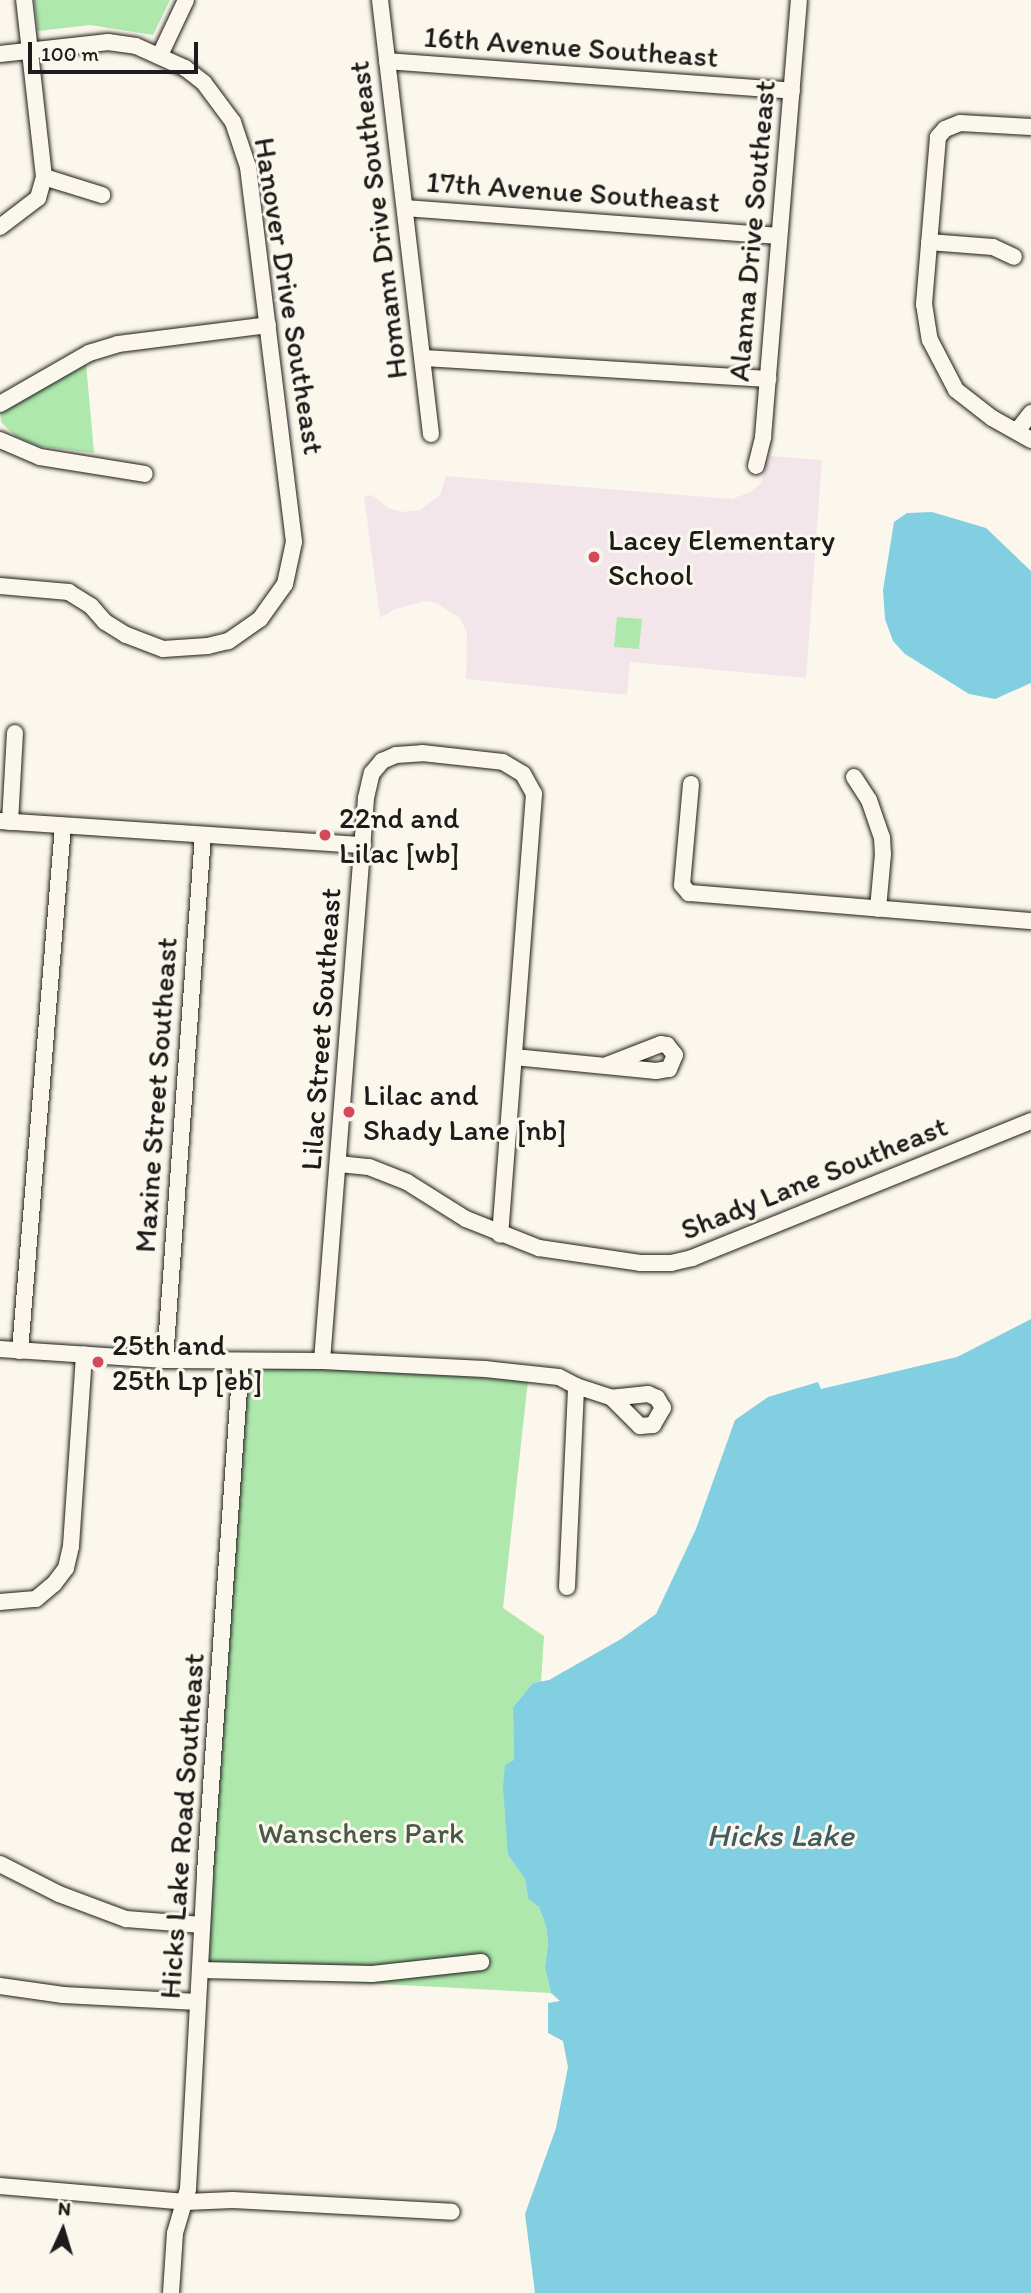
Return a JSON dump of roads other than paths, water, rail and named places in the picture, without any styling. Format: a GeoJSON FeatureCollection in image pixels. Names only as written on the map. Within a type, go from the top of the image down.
{"type":"FeatureCollection","features":[{"type":"Feature","properties":{"kind":"street"},"geometry":{"type":"LineString","coordinates":[[0,227],[38,198],[44,177],[24,0]]}},
{"type":"Feature","properties":{"kind":"street"},"geometry":{"type":"LineString","coordinates":[[160,55],[186,0]]}},
{"type":"Feature","properties":{"kind":"street","name":"Homann Drive Southeast"},"geometry":{"type":"LineString","coordinates":[[380,0],[431,433]]}},
{"type":"Feature","properties":{"kind":"street","name":"Alanna Drive Southeast"},"geometry":{"type":"LineString","coordinates":[[756,466],[763,437],[799,0]]}},
{"type":"Feature","properties":{"kind":"street","name":"Hanover Drive Southeast"},"geometry":{"type":"LineString","coordinates":[[0,586],[69,592],[92,606],[105,622],[126,635],[163,649],[184,650],[228,641],[246,632],[274,602],[285,584],[292,564],[293,525],[268,325],[242,141],[233,122],[204,83],[160,55],[136,46],[108,42],[30,50]]}},
{"type":"Feature","properties":{"kind":"street"},"geometry":{"type":"LineString","coordinates":[[0,54],[30,50]]}},
{"type":"Feature","properties":{"kind":"street","name":"16th Avenue Southeast"},"geometry":{"type":"LineString","coordinates":[[387,61],[792,91]]}},
{"type":"Feature","properties":{"kind":"street"},"geometry":{"type":"LineString","coordinates":[[1031,127],[960,122],[945,129],[938,137],[924,304],[925,324],[936,357],[956,390],[992,418],[1024,436],[1031,413]]}},
{"type":"Feature","properties":{"kind":"street"},"geometry":{"type":"LineString","coordinates":[[44,177],[102,195]]}},
{"type":"Feature","properties":{"kind":"street","name":"17th Avenue Southeast"},"geometry":{"type":"LineString","coordinates":[[405,208],[778,236]]}},
{"type":"Feature","properties":{"kind":"street"},"geometry":{"type":"LineString","coordinates":[[929,242],[993,247],[1014,257]]}},
{"type":"Feature","properties":{"kind":"street"},"geometry":{"type":"LineString","coordinates":[[0,404],[89,353],[118,344],[268,325]]}},
{"type":"Feature","properties":{"kind":"street"},"geometry":{"type":"LineString","coordinates":[[424,358],[768,379]]}},
{"type":"Feature","properties":{"kind":"street"},"geometry":{"type":"LineString","coordinates":[[0,440],[40,457],[145,474]]}},
{"type":"Feature","properties":{"kind":"street"},"geometry":{"type":"LineString","coordinates":[[16,733],[5,822],[363,845]]}},
{"type":"Feature","properties":{"kind":"street","name":"Lilac Street Southeast"},"geometry":{"type":"LineString","coordinates":[[322,1361],[366,798],[372,774],[382,761],[409,753],[503,762],[523,774],[534,794],[514,1056]]}},
{"type":"Feature","properties":{"kind":"street"},"geometry":{"type":"LineString","coordinates":[[854,777],[869,800],[881,837],[883,854],[878,909]]}},
{"type":"Feature","properties":{"kind":"street"},"geometry":{"type":"LineString","coordinates":[[691,784],[682,886],[690,893],[1031,921]]}},
{"type":"Feature","properties":{"kind":"street"},"geometry":{"type":"LineString","coordinates":[[20,1351],[63,826]]}},
{"type":"Feature","properties":{"kind":"street","name":"Maxine Street Southeast"},"geometry":{"type":"LineString","coordinates":[[165,1360],[203,835]]}},
{"type":"Feature","properties":{"kind":"street"},"geometry":{"type":"LineString","coordinates":[[500,1235],[514,1056],[607,1066]]}},
{"type":"Feature","properties":{"kind":"street","name":"Shady Lane Southeast"},"geometry":{"type":"LineString","coordinates":[[339,1164],[369,1167],[407,1182],[466,1219],[500,1235],[539,1248],[640,1263],[671,1263],[692,1258],[1031,1121]]}},
{"type":"Feature","properties":{"kind":"street"},"geometry":{"type":"LineString","coordinates":[[0,1349],[165,1360],[322,1361],[534,1374],[559,1377],[576,1386],[612,1398]]}},
{"type":"Feature","properties":{"kind":"street"},"geometry":{"type":"LineString","coordinates":[[0,1602],[36,1599],[54,1584],[66,1568],[71,1546],[83,1354]]}},
{"type":"Feature","properties":{"kind":"street","name":"Hicks Lake Road Southeast"},"geometry":{"type":"LineString","coordinates":[[171,2293],[175,2233],[189,2178],[202,1925],[242,1361]]}},
{"type":"Feature","properties":{"kind":"street"},"geometry":{"type":"LineString","coordinates":[[567,1587],[576,1386]]}},
{"type":"Feature","properties":{"kind":"street"},"geometry":{"type":"LineString","coordinates":[[0,1864],[59,1894],[126,1919],[202,1925]]}},
{"type":"Feature","properties":{"kind":"street"},"geometry":{"type":"LineString","coordinates":[[201,1970],[372,1974],[481,1962]]}},
{"type":"Feature","properties":{"kind":"street"},"geometry":{"type":"LineString","coordinates":[[0,1986],[62,1995],[198,2002]]}},
{"type":"Feature","properties":{"kind":"street"},"geometry":{"type":"LineString","coordinates":[[0,2186],[185,2202],[233,2200],[453,2211]]}},
{"type":"Feature","properties":{"kind":"water"},"geometry":{"type":"Polygon","coordinates":[[[932,512],[986,528],[1031,571],[1031,683],[995,699],[969,694],[905,654],[893,641],[885,619],[883,590],[894,522],[907,513],[932,512]]]}},
{"type":"Feature","properties":{"kind":"water","name":"Hicks Lake"},"geometry":{"type":"Polygon","coordinates":[[[1031,1319],[1031,2293],[535,2293],[525,2214],[556,2128],[568,2067],[563,2041],[548,2033],[548,2003],[560,2001],[551,1993],[545,1968],[548,1943],[546,1926],[539,1907],[528,1899],[525,1879],[508,1855],[503,1787],[505,1765],[514,1760],[513,1707],[533,1683],[549,1680],[621,1639],[656,1614],[696,1529],[735,1420],[768,1397],[818,1382],[821,1389],[957,1357],[1031,1319]]]}},
{"type":"Feature","properties":{"kind":"place","name":"Lacey Elementary School"},"geometry":{"type":"Point","coordinates":[594,557]}},
{"type":"Feature","properties":{"kind":"place","name":"22nd and Lilac [wb]"},"geometry":{"type":"Point","coordinates":[325,835]}},
{"type":"Feature","properties":{"kind":"place","name":"Lilac and Shady Lane [nb]"},"geometry":{"type":"Point","coordinates":[349,1112]}},
{"type":"Feature","properties":{"kind":"place","name":"25th and 25th Lp [eb]"},"geometry":{"type":"Point","coordinates":[98,1362]}},
{"type":"Feature","properties":{"kind":"park label","name":"Wanschers Park"},"geometry":{"type":"Point","coordinates":[361,1833]}}]}
